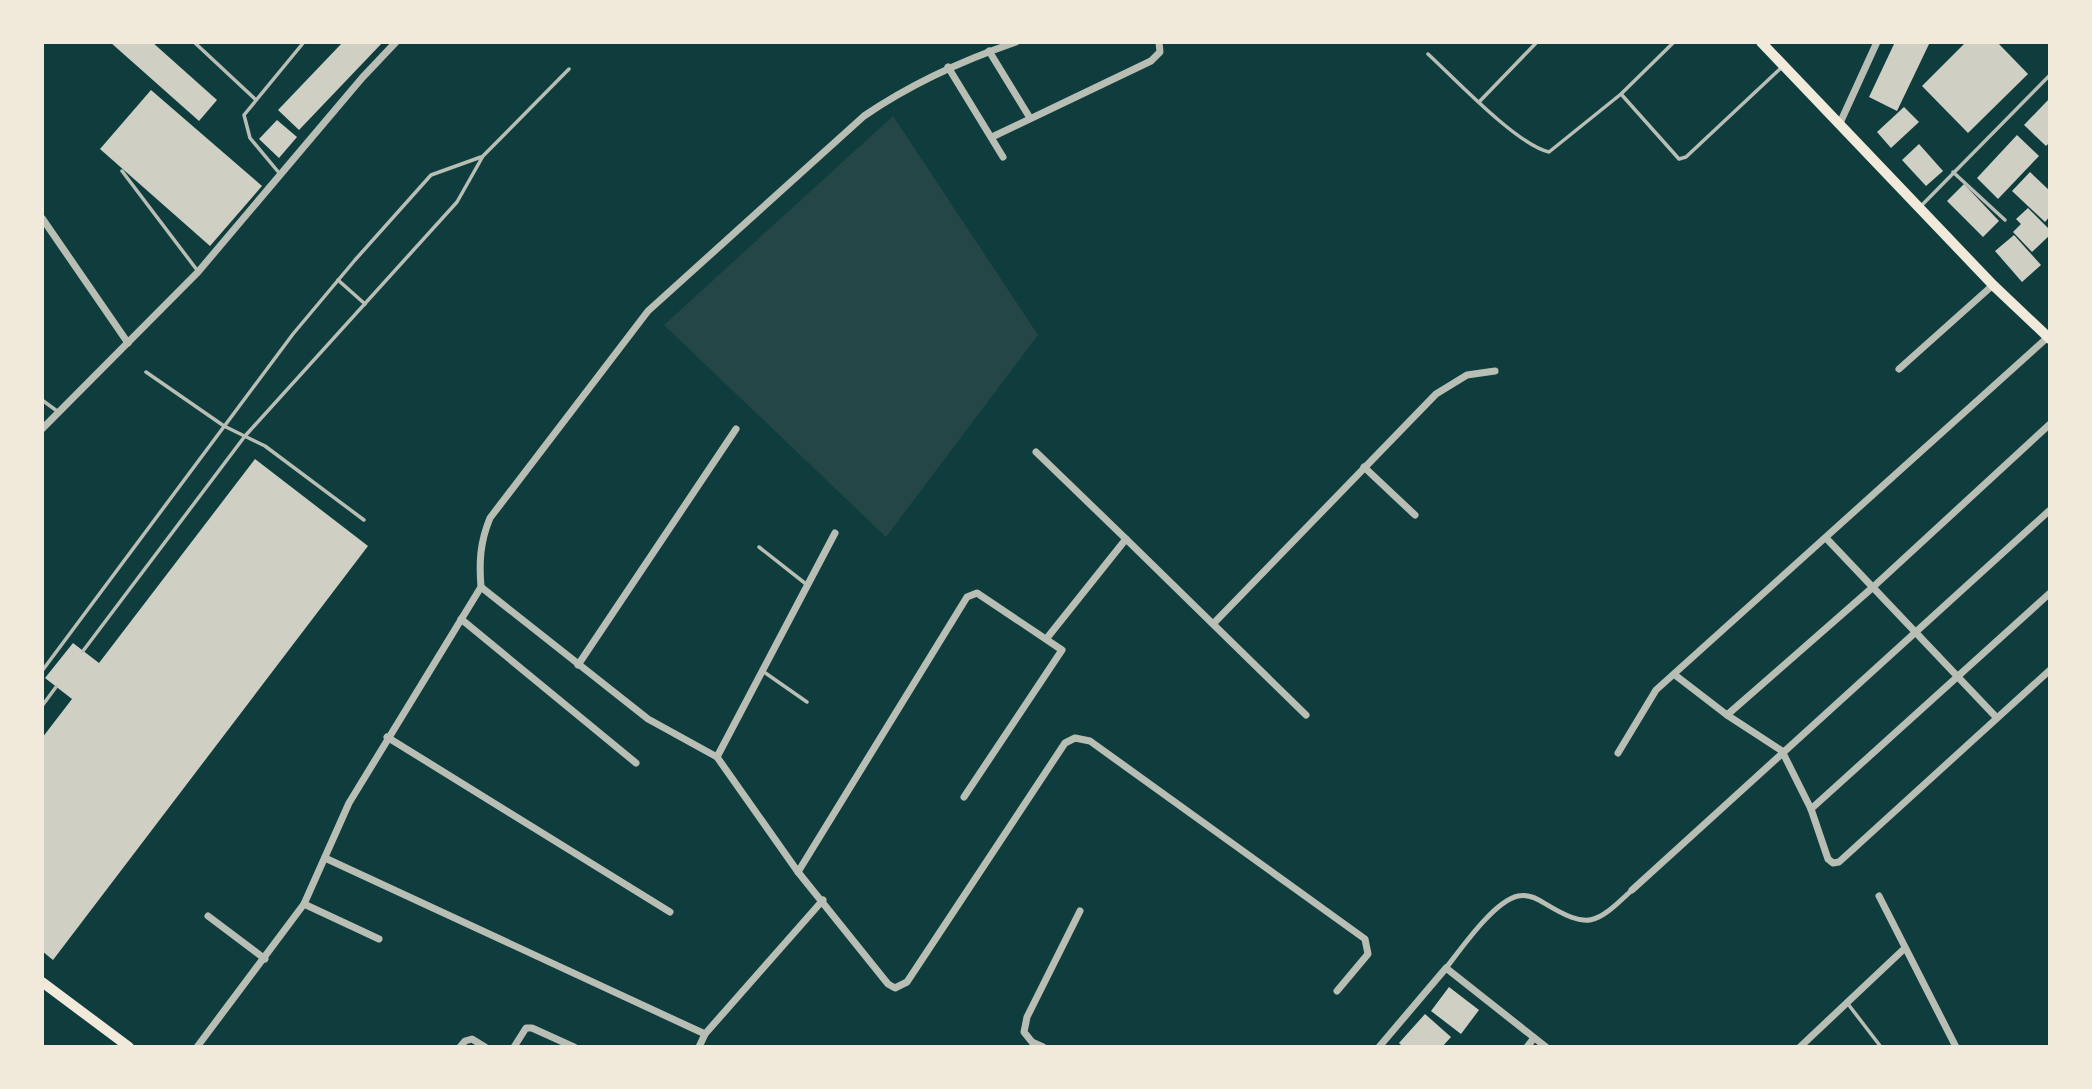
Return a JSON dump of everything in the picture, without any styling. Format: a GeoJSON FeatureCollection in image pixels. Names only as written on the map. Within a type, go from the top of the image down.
{"type":"FeatureCollection","features":[{"type":"Feature","properties":{"kind":"main road"},"geometry":{"type":"LineString","coordinates":[[1761,42],[1993,285],[2049,338]]}},
{"type":"Feature","properties":{"kind":"main road"},"geometry":{"type":"LineString","coordinates":[[42,982],[129,1047]]}},
{"type":"Feature","properties":{"kind":"street"},"geometry":{"type":"LineString","coordinates":[[42,429],[198,272],[396,42]]}},
{"type":"Feature","properties":{"kind":"street"},"geometry":{"type":"LineString","coordinates":[[197,1047],[304,904],[349,803],[481,587],[479,559],[482,536],[490,518],[648,311],[864,116],[895,94],[948,67],[1016,42]]}},
{"type":"Feature","properties":{"kind":"street"},"geometry":{"type":"LineString","coordinates":[[992,137],[1151,61],[1160,52],[1159,42]]}},
{"type":"Feature","properties":{"kind":"street"},"geometry":{"type":"LineString","coordinates":[[1840,123],[1877,42]]}},
{"type":"Feature","properties":{"kind":"street"},"geometry":{"type":"LineString","coordinates":[[989,51],[1030,118]]}},
{"type":"Feature","properties":{"kind":"street"},"geometry":{"type":"LineString","coordinates":[[948,67],[1003,157]]}},
{"type":"Feature","properties":{"kind":"street"},"geometry":{"type":"LineString","coordinates":[[42,218],[128,343]]}},
{"type":"Feature","properties":{"kind":"street"},"geometry":{"type":"LineString","coordinates":[[1899,369],[1993,285]]}},
{"type":"Feature","properties":{"kind":"street"},"geometry":{"type":"LineString","coordinates":[[1618,753],[1643,707],[1656,691],[2049,338]]}},
{"type":"Feature","properties":{"kind":"street"},"geometry":{"type":"LineString","coordinates":[[1214,623],[1436,394],[1467,375],[1495,371]]}},
{"type":"Feature","properties":{"kind":"street"},"geometry":{"type":"LineString","coordinates":[[1727,715],[1872,588],[2050,424]]}},
{"type":"Feature","properties":{"kind":"street"},"geometry":{"type":"LineString","coordinates":[[578,665],[736,429]]}},
{"type":"Feature","properties":{"kind":"street"},"geometry":{"type":"LineString","coordinates":[[1036,452],[1306,715]]}},
{"type":"Feature","properties":{"kind":"street"},"geometry":{"type":"LineString","coordinates":[[1364,467],[1415,515]]}},
{"type":"Feature","properties":{"kind":"street"},"geometry":{"type":"LineString","coordinates":[[1379,1047],[1494,912],[1519,896],[1533,897],[1571,918],[1585,922],[1611,910],[1782,751],[2050,510]]}},
{"type":"Feature","properties":{"kind":"street"},"geometry":{"type":"LineString","coordinates":[[717,757],[835,533]]}},
{"type":"Feature","properties":{"kind":"street"},"geometry":{"type":"LineString","coordinates":[[1826,538],[1996,718]]}},
{"type":"Feature","properties":{"kind":"street"},"geometry":{"type":"LineString","coordinates":[[1047,638],[1126,539]]}},
{"type":"Feature","properties":{"kind":"street"},"geometry":{"type":"LineString","coordinates":[[481,587],[648,719],[717,757],[799,872],[888,984],[902,987],[1065,743],[1075,737],[1090,741],[1365,939],[1368,954],[1338,991]]}},
{"type":"Feature","properties":{"kind":"street"},"geometry":{"type":"LineString","coordinates":[[799,872],[967,597],[977,593],[1059,646],[1060,656],[964,797]]}},
{"type":"Feature","properties":{"kind":"street"},"geometry":{"type":"LineString","coordinates":[[1811,809],[2050,593]]}},
{"type":"Feature","properties":{"kind":"street"},"geometry":{"type":"LineString","coordinates":[[461,619],[636,763]]}},
{"type":"Feature","properties":{"kind":"street"},"geometry":{"type":"LineString","coordinates":[[1675,676],[1782,751],[1811,809],[1828,859],[1839,862],[2050,670]]}},
{"type":"Feature","properties":{"kind":"street"},"geometry":{"type":"LineString","coordinates":[[387,737],[670,912]]}},
{"type":"Feature","properties":{"kind":"street"},"geometry":{"type":"LineString","coordinates":[[325,858],[705,1034]]}},
{"type":"Feature","properties":{"kind":"street"},"geometry":{"type":"LineString","coordinates":[[1879,896],[1955,1047]]}},
{"type":"Feature","properties":{"kind":"street"},"geometry":{"type":"LineString","coordinates":[[699,1047],[705,1034],[823,900]]}},
{"type":"Feature","properties":{"kind":"street"},"geometry":{"type":"LineString","coordinates":[[304,904],[379,939]]}},
{"type":"Feature","properties":{"kind":"street"},"geometry":{"type":"LineString","coordinates":[[1043,1047],[1032,1042],[1024,1032],[1027,1017],[1080,911]]}},
{"type":"Feature","properties":{"kind":"street"},"geometry":{"type":"LineString","coordinates":[[208,916],[265,958]]}},
{"type":"Feature","properties":{"kind":"street"},"geometry":{"type":"LineString","coordinates":[[1800,1047],[1905,948]]}},
{"type":"Feature","properties":{"kind":"street"},"geometry":{"type":"LineString","coordinates":[[1446,968],[1546,1047]]}},
{"type":"Feature","properties":{"kind":"street"},"geometry":{"type":"LineString","coordinates":[[514,1047],[526,1028],[533,1027],[574,1047]]}},
{"type":"Feature","properties":{"kind":"street"},"geometry":{"type":"LineString","coordinates":[[1527,1047],[1534,1038]]}},
{"type":"Feature","properties":{"kind":"street"},"geometry":{"type":"LineString","coordinates":[[460,1047],[465,1041],[472,1039],[485,1047]]}},
{"type":"Feature","properties":{"kind":"lane"},"geometry":{"type":"LineString","coordinates":[[194,42],[255,99]]}},
{"type":"Feature","properties":{"kind":"lane"},"geometry":{"type":"LineString","coordinates":[[280,174],[250,138],[244,115],[304,42]]}},
{"type":"Feature","properties":{"kind":"lane"},"geometry":{"type":"LineString","coordinates":[[1479,101],[1537,42]]}},
{"type":"Feature","properties":{"kind":"lane"},"geometry":{"type":"LineString","coordinates":[[1428,54],[1479,101],[1539,150],[1549,152],[1621,94],[1674,42]]}},
{"type":"Feature","properties":{"kind":"lane"},"geometry":{"type":"LineString","coordinates":[[1621,94],[1679,159],[1783,66]]}},
{"type":"Feature","properties":{"kind":"lane"},"geometry":{"type":"LineString","coordinates":[[83,651],[245,436],[457,202],[483,156],[569,69]]}},
{"type":"Feature","properties":{"kind":"lane"},"geometry":{"type":"LineString","coordinates":[[1919,208],[1952,171],[2050,75]]}},
{"type":"Feature","properties":{"kind":"lane"},"geometry":{"type":"LineString","coordinates":[[42,671],[224,426],[338,280],[431,175],[483,156]]}},
{"type":"Feature","properties":{"kind":"lane"},"geometry":{"type":"LineString","coordinates":[[1952,171],[2006,220]]}},
{"type":"Feature","properties":{"kind":"lane"},"geometry":{"type":"LineString","coordinates":[[122,172],[198,272]]}},
{"type":"Feature","properties":{"kind":"lane"},"geometry":{"type":"LineString","coordinates":[[338,280],[365,304]]}},
{"type":"Feature","properties":{"kind":"lane"},"geometry":{"type":"LineString","coordinates":[[146,372],[224,426],[265,446],[364,520]]}},
{"type":"Feature","properties":{"kind":"lane"},"geometry":{"type":"LineString","coordinates":[[42,400],[59,413]]}},
{"type":"Feature","properties":{"kind":"lane"},"geometry":{"type":"LineString","coordinates":[[759,547],[807,585]]}},
{"type":"Feature","properties":{"kind":"lane"},"geometry":{"type":"LineString","coordinates":[[762,670],[807,702]]}},
{"type":"Feature","properties":{"kind":"lane"},"geometry":{"type":"LineString","coordinates":[[42,706],[56,687]]}},
{"type":"Feature","properties":{"kind":"lane"},"geometry":{"type":"LineString","coordinates":[[1847,1003],[1881,1047]]}},
{"type":"Feature","properties":{"kind":"shaded area"},"geometry":{"type":"Polygon","coordinates":[[[893,116],[1038,335],[886,537],[664,325],[893,116]]]}},
{"type":"Feature","properties":{"kind":"building"},"geometry":{"type":"Polygon","coordinates":[[[110,42],[152,42],[217,100],[199,121],[110,42]]]}},
{"type":"Feature","properties":{"kind":"building"},"geometry":{"type":"Polygon","coordinates":[[[343,42],[383,42],[299,130],[278,110],[343,42]]]}},
{"type":"Feature","properties":{"kind":"building"},"geometry":{"type":"Polygon","coordinates":[[[1895,42],[1930,42],[1897,111],[1869,97],[1895,42]]]}},
{"type":"Feature","properties":{"kind":"building"},"geometry":{"type":"Polygon","coordinates":[[[1966,42],[1997,42],[2028,74],[1968,133],[1922,86],[1966,42]]]}},
{"type":"Feature","properties":{"kind":"building"},"geometry":{"type":"Polygon","coordinates":[[[151,90],[262,186],[210,246],[100,149],[151,90]]]}},
{"type":"Feature","properties":{"kind":"building"},"geometry":{"type":"Polygon","coordinates":[[[2050,98],[2050,142],[2046,146],[2024,125],[2050,98]]]}},
{"type":"Feature","properties":{"kind":"building"},"geometry":{"type":"Polygon","coordinates":[[[1904,107],[1919,122],[1891,148],[1877,132],[1904,107]]]}},
{"type":"Feature","properties":{"kind":"building"},"geometry":{"type":"Polygon","coordinates":[[[277,120],[297,137],[279,158],[259,139],[277,120]]]}},
{"type":"Feature","properties":{"kind":"building"},"geometry":{"type":"Polygon","coordinates":[[[2017,135],[2039,156],[1998,199],[1977,178],[2017,135]]]}},
{"type":"Feature","properties":{"kind":"building"},"geometry":{"type":"Polygon","coordinates":[[[1919,144],[1943,171],[1926,186],[1902,160],[1919,144]]]}},
{"type":"Feature","properties":{"kind":"building"},"geometry":{"type":"Polygon","coordinates":[[[2030,172],[2050,191],[2050,216],[2045,222],[2012,191],[2030,172]]]}},
{"type":"Feature","properties":{"kind":"building"},"geometry":{"type":"Polygon","coordinates":[[[1964,184],[1999,221],[1983,237],[1947,201],[1964,184]]]}},
{"type":"Feature","properties":{"kind":"building"},"geometry":{"type":"Polygon","coordinates":[[[2028,208],[2050,230],[2050,235],[2032,252],[2013,232],[2021,224],[2016,219],[2028,208]]]}},
{"type":"Feature","properties":{"kind":"building"},"geometry":{"type":"Polygon","coordinates":[[[2014,235],[2041,265],[2022,282],[1995,251],[2014,235]]]}},
{"type":"Feature","properties":{"kind":"building"},"geometry":{"type":"Polygon","coordinates":[[[255,459],[368,546],[53,960],[42,951],[42,738],[72,699],[45,678],[73,643],[99,663],[255,459]]]}},
{"type":"Feature","properties":{"kind":"building"},"geometry":{"type":"Polygon","coordinates":[[[1449,987],[1479,1010],[1461,1034],[1431,1011],[1449,987]]]}},
{"type":"Feature","properties":{"kind":"building"},"geometry":{"type":"Polygon","coordinates":[[[1425,1014],[1451,1037],[1442,1047],[1403,1047],[1399,1043],[1425,1014]]]}}]}
